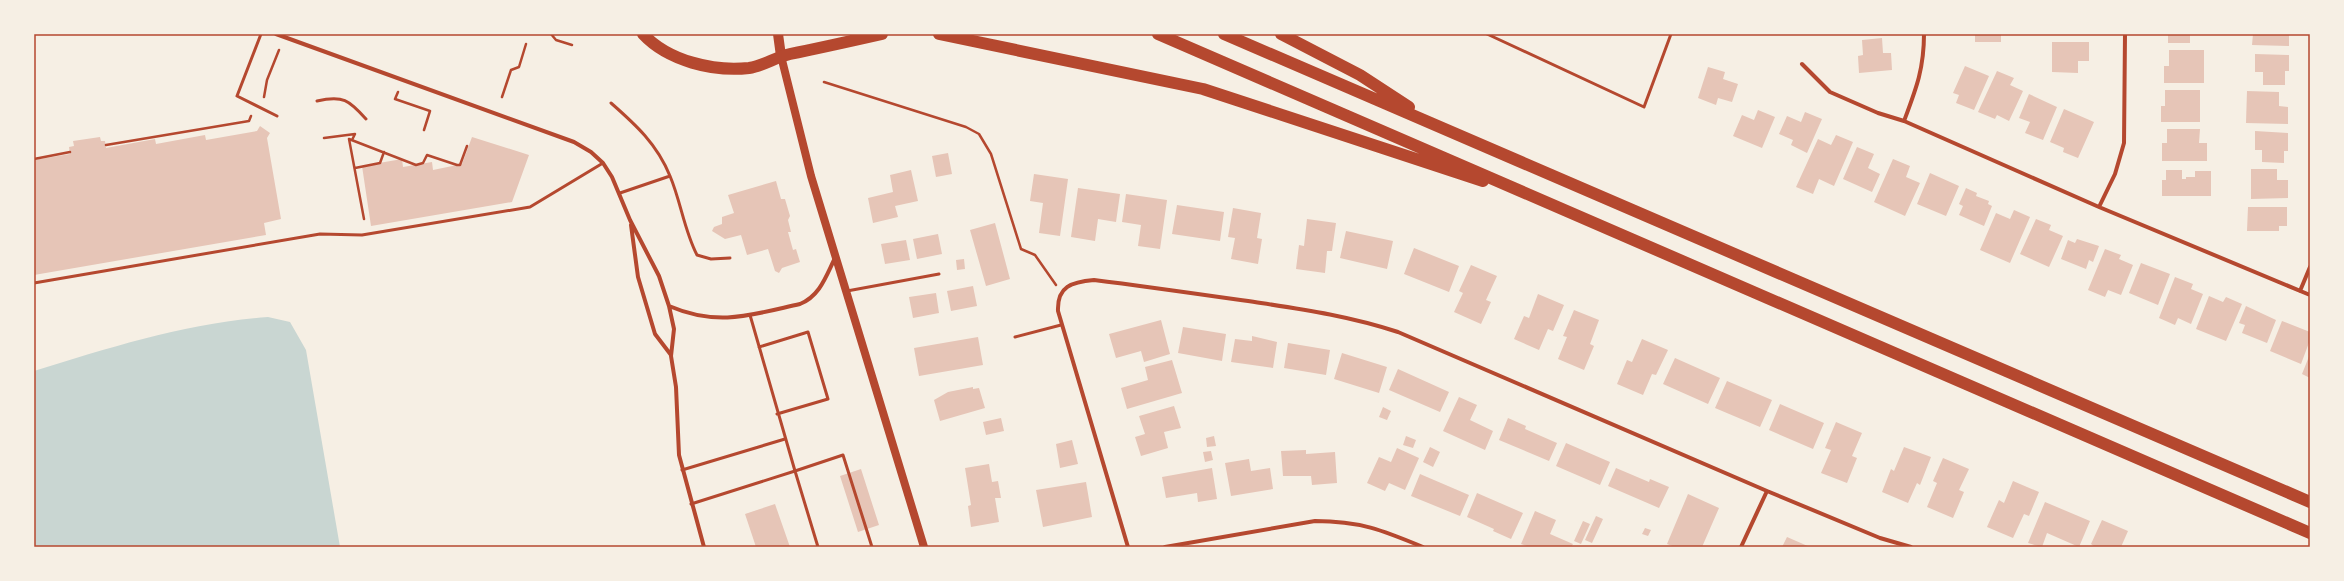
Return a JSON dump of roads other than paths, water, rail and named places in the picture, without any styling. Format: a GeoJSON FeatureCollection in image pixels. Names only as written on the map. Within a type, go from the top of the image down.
{"type":"FeatureCollection","features":[{"type":"Feature","properties":{"kind":"highway"},"geometry":{"type":"LineString","coordinates":[[643,34],[649,40],[676,57],[702,65],[750,68],[781,56],[882,34]]}},
{"type":"Feature","properties":{"kind":"highway"},"geometry":{"type":"LineString","coordinates":[[939,34],[1203,89],[1555,205]]}},
{"type":"Feature","properties":{"kind":"highway"},"geometry":{"type":"LineString","coordinates":[[1158,34],[2310,533]]}},
{"type":"Feature","properties":{"kind":"highway"},"geometry":{"type":"LineString","coordinates":[[1224,34],[2310,502]]}},
{"type":"Feature","properties":{"kind":"highway"},"geometry":{"type":"LineString","coordinates":[[1281,34],[1360,75],[1437,126]]}},
{"type":"Feature","properties":{"kind":"main road"},"geometry":{"type":"LineString","coordinates":[[778,34],[781,56],[810,171],[845,291],[924,547]]}},
{"type":"Feature","properties":{"kind":"street"},"geometry":{"type":"LineString","coordinates":[[276,34],[574,142],[591,152],[603,163],[620,193],[630,220],[658,276],[669,306],[674,329],[671,356],[676,386],[678,446],[682,470],[704,547]]}},
{"type":"Feature","properties":{"kind":"street"},"geometry":{"type":"LineString","coordinates":[[1904,121],[1920,79],[1924,59],[1924,34]]}},
{"type":"Feature","properties":{"kind":"street"},"geometry":{"type":"LineString","coordinates":[[2099,207],[2115,174],[2124,144],[2125,34]]}},
{"type":"Feature","properties":{"kind":"street"},"geometry":{"type":"LineString","coordinates":[[1802,64],[1830,92],[1878,113],[1904,121],[2099,207],[2310,295]]}},
{"type":"Feature","properties":{"kind":"street"},"geometry":{"type":"LineString","coordinates":[[630,220],[638,278],[654,334],[671,356]]}},
{"type":"Feature","properties":{"kind":"street"},"geometry":{"type":"LineString","coordinates":[[669,306],[691,315],[732,317],[750,315],[808,300],[818,291],[835,257]]}},
{"type":"Feature","properties":{"kind":"street"},"geometry":{"type":"LineString","coordinates":[[2300,291],[2310,267]]}},
{"type":"Feature","properties":{"kind":"street"},"geometry":{"type":"LineString","coordinates":[[1128,547],[1061,325],[1057,300],[1061,292],[1070,284],[1094,280],[1352,318],[1398,332],[1767,491],[1880,538],[1911,547]]}},
{"type":"Feature","properties":{"kind":"street"},"geometry":{"type":"LineString","coordinates":[[1741,547],[1767,491]]}},
{"type":"Feature","properties":{"kind":"street"},"geometry":{"type":"LineString","coordinates":[[1165,547],[1315,521],[1360,523],[1423,547]]}},
{"type":"Feature","properties":{"kind":"lane"},"geometry":{"type":"LineString","coordinates":[[261,34],[237,96],[277,116]]}},
{"type":"Feature","properties":{"kind":"lane"},"geometry":{"type":"LineString","coordinates":[[1487,34],[1644,107],[1670,34]]}},
{"type":"Feature","properties":{"kind":"lane"},"geometry":{"type":"LineString","coordinates":[[317,102],[338,99],[348,101],[366,119]]}},
{"type":"Feature","properties":{"kind":"lane"},"geometry":{"type":"LineString","coordinates":[[611,103],[646,134],[670,176],[690,241],[697,255],[711,259],[730,258]]}},
{"type":"Feature","properties":{"kind":"lane"},"geometry":{"type":"LineString","coordinates":[[34,283],[320,234],[362,235],[530,207],[603,163]]}},
{"type":"Feature","properties":{"kind":"lane"},"geometry":{"type":"LineString","coordinates":[[620,193],[670,176]]}},
{"type":"Feature","properties":{"kind":"lane"},"geometry":{"type":"LineString","coordinates":[[845,291],[939,274]]}},
{"type":"Feature","properties":{"kind":"lane"},"geometry":{"type":"LineString","coordinates":[[750,315],[777,414],[818,547]]}},
{"type":"Feature","properties":{"kind":"lane"},"geometry":{"type":"LineString","coordinates":[[1015,337],[1061,325]]}},
{"type":"Feature","properties":{"kind":"lane"},"geometry":{"type":"LineString","coordinates":[[758,347],[808,332],[828,399],[777,414]]}},
{"type":"Feature","properties":{"kind":"lane"},"geometry":{"type":"LineString","coordinates":[[682,470],[785,439]]}},
{"type":"Feature","properties":{"kind":"lane"},"geometry":{"type":"LineString","coordinates":[[691,504],[843,456],[872,547]]}}]}
